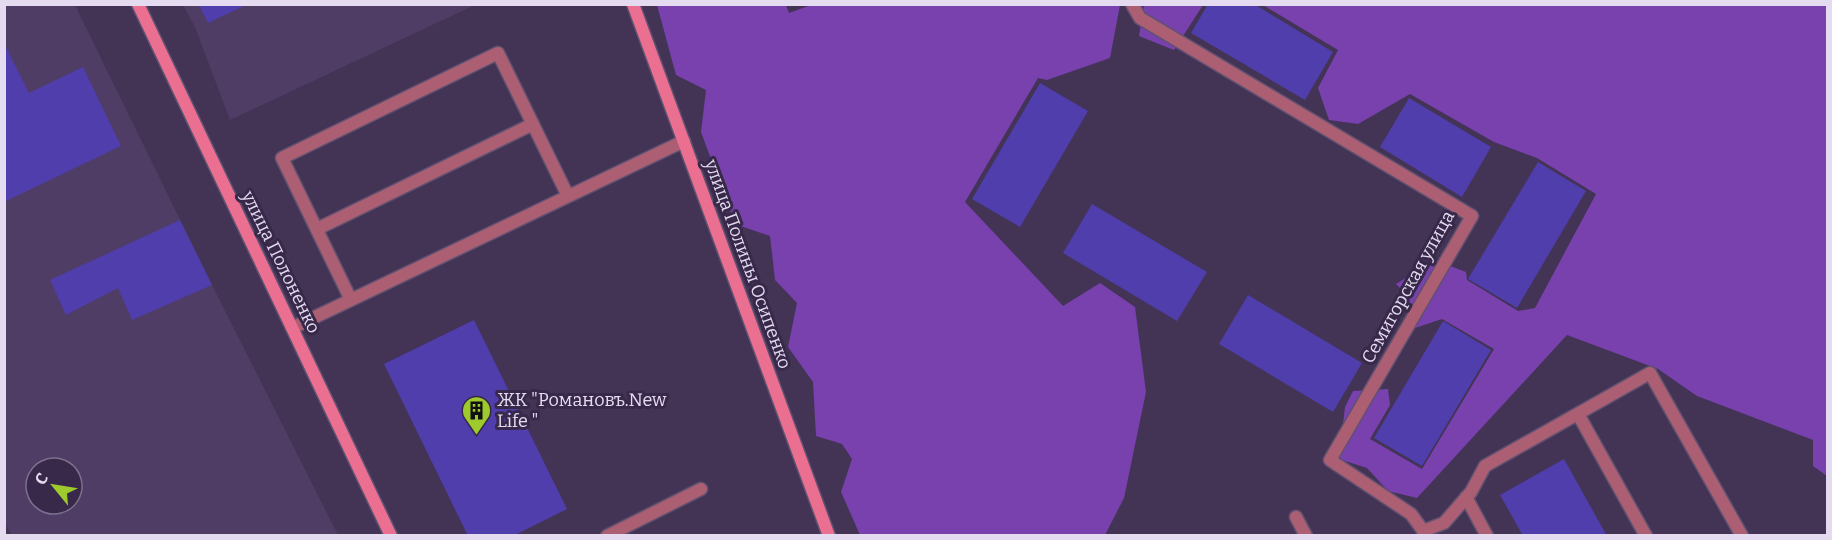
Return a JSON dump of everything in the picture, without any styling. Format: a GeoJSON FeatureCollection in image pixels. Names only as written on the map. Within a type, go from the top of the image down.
{"type":"FeatureCollection","features":[{"type":"Feature","properties":{"kind":"main road","name":"улица Полоненко"},"geometry":{"type":"LineString","coordinates":[[138,4],[391,536]]}},
{"type":"Feature","properties":{"kind":"main road","name":"улица Полины Осипенко"},"geometry":{"type":"LineString","coordinates":[[633,4],[829,536]]}},
{"type":"Feature","properties":{"kind":"street","name":"Семигорская улица"},"geometry":{"type":"LineString","coordinates":[[1132,4],[1140,18],[1472,216],[1330,460],[1411,514],[1425,533]]}},
{"type":"Feature","properties":{"kind":"street"},"geometry":{"type":"LineString","coordinates":[[351,300],[282,158],[498,53],[568,196]]}},
{"type":"Feature","properties":{"kind":"street"},"geometry":{"type":"LineString","coordinates":[[317,229],[533,124]]}},
{"type":"Feature","properties":{"kind":"street"},"geometry":{"type":"LineString","coordinates":[[292,328],[684,141]]}},
{"type":"Feature","properties":{"kind":"street"},"geometry":{"type":"LineString","coordinates":[[1425,533],[1444,523],[1466,497],[1485,466],[1650,373],[1742,536]]}},
{"type":"Feature","properties":{"kind":"street"},"geometry":{"type":"LineString","coordinates":[[1578,414],[1646,536]]}},
{"type":"Feature","properties":{"kind":"street"},"geometry":{"type":"LineString","coordinates":[[607,536],[701,489]]}},
{"type":"Feature","properties":{"kind":"street"},"geometry":{"type":"LineString","coordinates":[[1466,497],[1488,536]]}},
{"type":"Feature","properties":{"kind":"street"},"geometry":{"type":"LineString","coordinates":[[1296,517],[1306,536]]}},
{"type":"Feature","properties":{"kind":"shaded area"},"geometry":{"type":"Polygon","coordinates":[[[4,5],[75,5],[338,535],[12,535],[4,523],[4,5]]]}},
{"type":"Feature","properties":{"kind":"shaded area"},"geometry":{"type":"Polygon","coordinates":[[[183,5],[475,5],[230,120],[195,27],[183,5]]]}},
{"type":"Feature","properties":{"kind":"shaded area"},"geometry":{"type":"Polygon","coordinates":[[[657,5],[786,5],[789,13],[811,5],[1120,5],[1110,58],[1047,80],[1038,78],[965,202],[1063,306],[1100,283],[1135,307],[1146,392],[1124,498],[1105,535],[860,535],[841,492],[852,459],[842,444],[816,436],[813,382],[788,347],[797,303],[775,280],[770,236],[735,224],[701,132],[706,90],[676,75],[657,5]]]}},
{"type":"Feature","properties":{"kind":"shaded area"},"geometry":{"type":"Polygon","coordinates":[[[1144,5],[1203,5],[1174,50],[1139,36],[1144,5]]]}},
{"type":"Feature","properties":{"kind":"shaded area"},"geometry":{"type":"Polygon","coordinates":[[[1263,5],[1827,5],[1827,476],[1813,466],[1813,440],[1697,396],[1658,369],[1567,335],[1417,498],[1388,491],[1367,468],[1339,459],[1345,407],[1353,391],[1388,389],[1390,405],[1370,439],[1422,469],[1494,349],[1442,319],[1412,329],[1408,296],[1396,284],[1435,260],[1466,272],[1467,280],[1518,311],[1535,308],[1596,194],[1537,158],[1494,142],[1410,94],[1358,124],[1329,120],[1318,88],[1338,50],[1263,5]]]}},
{"type":"Feature","properties":{"kind":"building"},"geometry":{"type":"Polygon","coordinates":[[[1208,4],[1254,4],[1333,52],[1305,100],[1191,33],[1208,4]]]}},
{"type":"Feature","properties":{"kind":"building"},"geometry":{"type":"Polygon","coordinates":[[[199,5],[246,5],[208,23],[199,5]]]}},
{"type":"Feature","properties":{"kind":"building"},"geometry":{"type":"Polygon","coordinates":[[[4,43],[29,93],[83,67],[121,146],[4,202],[4,43]]]}},
{"type":"Feature","properties":{"kind":"building"},"geometry":{"type":"Polygon","coordinates":[[[1040,83],[1088,111],[1020,227],[972,199],[1040,83]]]}},
{"type":"Feature","properties":{"kind":"building"},"geometry":{"type":"Polygon","coordinates":[[[1409,98],[1491,147],[1462,197],[1380,147],[1409,98]]]}},
{"type":"Feature","properties":{"kind":"building"},"geometry":{"type":"Polygon","coordinates":[[[1538,162],[1586,191],[1517,308],[1468,279],[1538,162]]]}},
{"type":"Feature","properties":{"kind":"building"},"geometry":{"type":"Polygon","coordinates":[[[1092,204],[1207,272],[1177,321],[1063,253],[1092,204]]]}},
{"type":"Feature","properties":{"kind":"building"},"geometry":{"type":"Polygon","coordinates":[[[180,220],[212,285],[132,320],[118,288],[66,315],[50,280],[180,220]]]}},
{"type":"Feature","properties":{"kind":"building"},"geometry":{"type":"Polygon","coordinates":[[[1248,295],[1362,363],[1333,412],[1219,344],[1248,295]]]}},
{"type":"Feature","properties":{"kind":"building","name":"ЖК \"Романовъ.New Life \""},"geometry":{"type":"Polygon","coordinates":[[[474,320],[567,509],[513,536],[468,536],[384,364],[474,320]]]}},
{"type":"Feature","properties":{"kind":"building"},"geometry":{"type":"Polygon","coordinates":[[[1443,321],[1491,350],[1422,466],[1374,438],[1443,321]]]}},
{"type":"Feature","properties":{"kind":"building"},"geometry":{"type":"Polygon","coordinates":[[[1564,459],[1607,536],[1523,536],[1500,495],[1564,459]]]}},
{"type":"Feature","properties":{"kind":"place","name":"ЖК \"Романовъ.New Life \""},"geometry":{"type":"Point","coordinates":[476,436]}}]}
